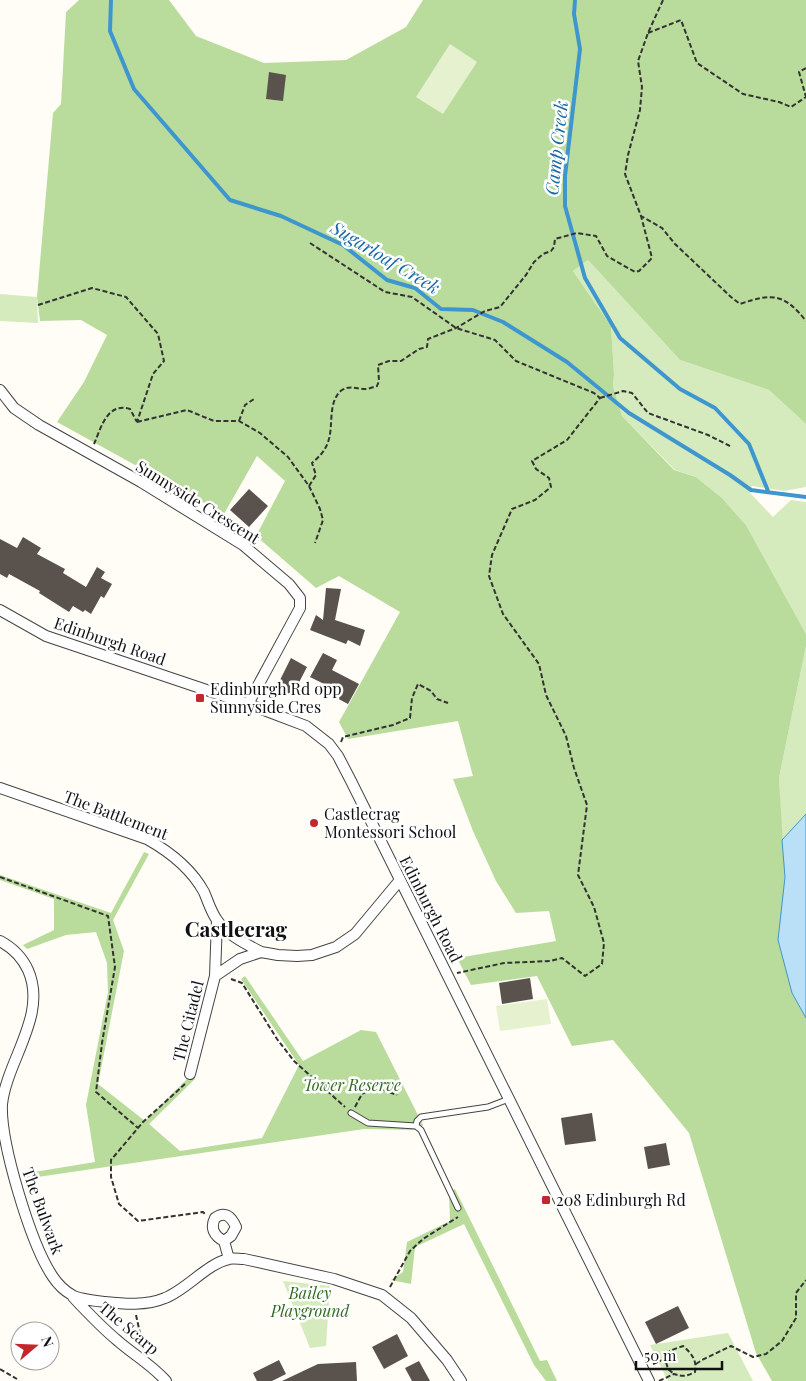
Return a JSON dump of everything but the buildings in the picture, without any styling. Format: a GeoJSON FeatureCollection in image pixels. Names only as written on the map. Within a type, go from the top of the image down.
{"type":"FeatureCollection","features":[{"type":"Feature","properties":{"kind":"street","name":"Sunnyside Crescent"},"geometry":{"type":"LineString","coordinates":[[0,390],[14,408],[39,425],[141,482],[243,544],[289,584],[300,598],[300,608],[248,704]]}},
{"type":"Feature","properties":{"kind":"street","name":"Edinburgh Road"},"geometry":{"type":"LineString","coordinates":[[0,610],[46,636],[248,704],[306,726],[329,744],[338,756],[649,1381]]}},
{"type":"Feature","properties":{"kind":"street","name":"The Battlement"},"geometry":{"type":"LineString","coordinates":[[0,788],[147,840],[167,850],[186,868],[203,890],[217,920],[242,942],[261,952]]}},
{"type":"Feature","properties":{"kind":"street","name":"The Citadel"},"geometry":{"type":"LineString","coordinates":[[217,975],[240,959],[261,952],[278,955],[312,955],[336,947],[355,934],[400,880]]}},
{"type":"Feature","properties":{"kind":"street","name":"The Battlement"},"geometry":{"type":"LineString","coordinates":[[216,962],[217,920]]}},
{"type":"Feature","properties":{"kind":"street","name":"The Bulwark"},"geometry":{"type":"LineString","coordinates":[[0,941],[12,947],[25,964],[32,980],[34,1000],[30,1021],[12,1069],[2,1105],[4,1141],[16,1187],[39,1252],[54,1278],[73,1296]]}},
{"type":"Feature","properties":{"kind":"street","name":"The Citadel"},"geometry":{"type":"LineString","coordinates":[[190,1074],[217,975],[216,962]]}},
{"type":"Feature","properties":{"kind":"street"},"geometry":{"type":"LineString","coordinates":[[224,1241],[235,1231],[236,1226],[232,1218],[221,1214],[213,1220],[214,1232],[218,1238],[224,1241],[229,1259]]}},
{"type":"Feature","properties":{"kind":"street"},"geometry":{"type":"LineString","coordinates":[[73,1296],[104,1302],[150,1303],[166,1298],[192,1282],[217,1263],[229,1259],[244,1259],[334,1279],[384,1298],[411,1318],[447,1360],[461,1381]]}},
{"type":"Feature","properties":{"kind":"street","name":"The Scarp"},"geometry":{"type":"LineString","coordinates":[[73,1296],[98,1324],[119,1342],[145,1360],[161,1379]]}},
{"type":"Feature","properties":{"kind":"lane"},"geometry":{"type":"LineString","coordinates":[[416,1126],[417,1121],[421,1117],[488,1107],[509,1099]]}},
{"type":"Feature","properties":{"kind":"lane"},"geometry":{"type":"LineString","coordinates":[[351,1112],[368,1123],[416,1126],[421,1130],[458,1208]]}},
{"type":"Feature","properties":{"kind":"path"},"geometry":{"type":"LineString","coordinates":[[309,486],[316,474],[312,464],[325,449],[329,440],[336,398],[343,390],[352,387],[366,389],[376,386],[380,381],[378,365],[389,361],[401,360],[419,349],[427,347],[428,339],[456,328],[485,311],[500,307],[534,262],[543,254],[551,252],[555,239],[573,234],[596,236],[607,256],[634,272],[639,271],[652,258],[641,216],[625,174],[640,110],[642,87],[638,61],[663,0]]}},
{"type":"Feature","properties":{"kind":"path"},"geometry":{"type":"LineString","coordinates":[[648,33],[681,20],[698,63],[743,94],[791,107],[806,97],[799,72],[806,68]]}},
{"type":"Feature","properties":{"kind":"path"},"geometry":{"type":"LineString","coordinates":[[641,216],[662,228],[675,244],[740,304],[761,296],[780,298],[796,308],[806,321]]}},
{"type":"Feature","properties":{"kind":"path"},"geometry":{"type":"LineString","coordinates":[[310,243],[385,292],[412,298],[456,328],[495,340],[516,360],[594,393],[600,398]]}},
{"type":"Feature","properties":{"kind":"path"},"geometry":{"type":"LineString","coordinates":[[38,306],[92,288],[126,297],[158,334],[164,361],[153,374],[137,422]]}},
{"type":"Feature","properties":{"kind":"path"},"geometry":{"type":"LineString","coordinates":[[447,975],[504,963],[562,958],[585,976],[602,964],[604,943],[594,907],[578,875],[587,805],[574,768],[566,736],[546,695],[539,664],[503,614],[489,576],[492,554],[512,509],[535,500],[551,487],[549,478],[536,468],[532,461],[567,440],[600,398],[623,391],[632,393],[648,413],[708,435],[730,446]]}},
{"type":"Feature","properties":{"kind":"path"},"geometry":{"type":"LineString","coordinates":[[239,421],[245,405],[254,399]]}},
{"type":"Feature","properties":{"kind":"path"},"geometry":{"type":"LineString","coordinates":[[90,454],[104,419],[114,408],[124,407],[130,409],[137,422]]}},
{"type":"Feature","properties":{"kind":"path"},"geometry":{"type":"LineString","coordinates":[[137,422],[187,410],[214,421],[239,421],[260,433],[288,457],[309,486],[323,520],[316,543]]}},
{"type":"Feature","properties":{"kind":"path"},"geometry":{"type":"LineString","coordinates":[[338,756],[343,737],[393,725],[410,718],[412,698],[418,684],[431,691],[436,699],[448,703]]}},
{"type":"Feature","properties":{"kind":"path"},"geometry":{"type":"LineString","coordinates":[[0,877],[108,916],[115,966],[96,1092],[138,1128]]}},
{"type":"Feature","properties":{"kind":"path"},"geometry":{"type":"LineString","coordinates":[[217,975],[242,983],[277,1039],[294,1061],[351,1112],[362,1094],[376,1087],[396,1096]]}},
{"type":"Feature","properties":{"kind":"path"},"geometry":{"type":"LineString","coordinates":[[190,1074],[186,1084],[167,1099],[138,1128],[111,1160],[111,1177],[119,1204],[138,1221],[203,1212],[213,1220]]}},
{"type":"Feature","properties":{"kind":"path"},"geometry":{"type":"LineString","coordinates":[[384,1298],[410,1251],[423,1240],[458,1218],[458,1208]]}},
{"type":"Feature","properties":{"kind":"path"},"geometry":{"type":"LineString","coordinates":[[696,1364],[731,1346],[753,1357],[766,1354],[782,1342],[796,1318],[796,1292],[806,1280]]}},
{"type":"Feature","properties":{"kind":"path"},"geometry":{"type":"LineString","coordinates":[[134,1303],[145,1360]]}},
{"type":"Feature","properties":{"kind":"path"},"geometry":{"type":"LineString","coordinates":[[683,1346],[692,1353],[696,1364],[695,1372],[688,1376],[674,1374],[668,1369],[664,1355],[683,1346]]}},
{"type":"Feature","properties":{"kind":"path"},"geometry":{"type":"LineString","coordinates":[[643,1369],[665,1359]]}},
{"type":"Feature","properties":{"kind":"path"},"geometry":{"type":"LineString","coordinates":[[0,1369],[17,1379]]}},
{"type":"Feature","properties":{"kind":"path"},"geometry":{"type":"LineString","coordinates":[[659,1381],[674,1374]]}},
{"type":"Feature","properties":{"kind":"path"},"geometry":{"type":"LineString","coordinates":[[688,1376],[691,1381]]}},
{"type":"Feature","properties":{"kind":"green space"},"geometry":{"type":"Polygon","coordinates":[[[79,0],[169,0],[196,36],[264,63],[346,60],[406,27],[423,0],[806,0],[806,424],[769,390],[680,360],[588,260],[573,271],[611,326],[613,386],[622,416],[674,470],[696,477],[722,498],[746,525],[806,634],[806,646],[779,778],[785,877],[783,900],[792,993],[806,1018],[806,1381],[772,1381],[756,1353],[689,1133],[613,1040],[572,1046],[537,976],[471,985],[457,958],[556,941],[549,911],[516,913],[496,881],[473,831],[453,779],[473,776],[458,721],[348,739],[339,722],[400,612],[339,576],[316,588],[256,536],[285,481],[257,456],[224,514],[57,422],[84,382],[107,335],[81,320],[40,321],[37,297],[53,113],[61,104],[66,12],[79,0]]]}},
{"type":"Feature","properties":{"kind":"green space"},"geometry":{"type":"Polygon","coordinates":[[[450,44],[477,62],[443,114],[416,97],[450,44]]]}},
{"type":"Feature","properties":{"kind":"green space"},"geometry":{"type":"Polygon","coordinates":[[[588,260],[680,360],[769,390],[806,424],[806,487],[784,491],[752,486],[750,493],[773,517],[791,500],[806,502],[806,634],[746,525],[722,498],[696,477],[675,470],[622,416],[613,386],[611,326],[573,271],[588,260]]]}},
{"type":"Feature","properties":{"kind":"green space"},"geometry":{"type":"Polygon","coordinates":[[[0,294],[37,297],[38,323],[0,321],[0,294]]]}},
{"type":"Feature","properties":{"kind":"green space"},"geometry":{"type":"Polygon","coordinates":[[[806,646],[806,814],[782,840],[779,778],[806,646]]]}},
{"type":"Feature","properties":{"kind":"green space","name":"Tower Reserve"},"geometry":{"type":"Polygon","coordinates":[[[144,852],[149,854],[113,920],[124,951],[98,1084],[145,1121],[191,1075],[195,1079],[149,1124],[180,1151],[262,1138],[299,1065],[241,979],[245,976],[303,1061],[361,1030],[376,1032],[423,1125],[419,1130],[364,1129],[24,1179],[22,1174],[95,1162],[86,1105],[108,992],[107,963],[96,932],[66,935],[27,949],[23,945],[54,930],[54,899],[0,880],[0,875],[111,913],[144,852]]]}},
{"type":"Feature","properties":{"kind":"green space"},"geometry":{"type":"Polygon","coordinates":[[[547,999],[551,1024],[500,1031],[496,1006],[547,999]]]}},
{"type":"Feature","properties":{"kind":"green space"},"geometry":{"type":"Polygon","coordinates":[[[455,1189],[540,1361],[547,1360],[557,1381],[546,1381],[534,1365],[464,1224],[415,1247],[411,1284],[391,1280],[403,1272],[407,1242],[450,1221],[449,1193],[455,1189]]]}},
{"type":"Feature","properties":{"kind":"green space","name":"Bailey Playground"},"geometry":{"type":"Polygon","coordinates":[[[283,1281],[330,1286],[326,1346],[310,1348],[283,1281]]]}},
{"type":"Feature","properties":{"kind":"green space"},"geometry":{"type":"Polygon","coordinates":[[[728,1333],[753,1381],[668,1381],[650,1345],[728,1333]]]}},
{"type":"Feature","properties":{"kind":"water"},"geometry":{"type":"Polygon","coordinates":[[[806,814],[806,1018],[792,993],[778,940],[785,877],[782,840],[806,814]]]}},
{"type":"Feature","properties":{"kind":"waterway","name":"Sugarloaf Creek"},"geometry":{"type":"LineString","coordinates":[[111,0],[110,31],[134,89],[230,200],[281,216],[343,245],[387,280],[415,288],[441,309],[473,310],[503,322],[567,362],[629,413],[751,490],[806,497]]}},
{"type":"Feature","properties":{"kind":"waterway","name":"Camp Creek"},"geometry":{"type":"LineString","coordinates":[[575,0],[574,14],[580,49],[565,176],[565,206],[585,278],[620,338],[680,389],[715,408],[749,444],[768,491]]}},
{"type":"Feature","properties":{"kind":"place","name":"Edinburgh Rd opp Sunnyside Cres"},"geometry":{"type":"Point","coordinates":[200,698]}},
{"type":"Feature","properties":{"kind":"place","name":"Castlecrag Montessori School"},"geometry":{"type":"Point","coordinates":[314,823]}},
{"type":"Feature","properties":{"kind":"place","name":"208 Edinburgh Rd"},"geometry":{"type":"Point","coordinates":[546,1200]}},
{"type":"Feature","properties":{"kind":"district","name":"Castlecrag"},"geometry":{"type":"Point","coordinates":[236,930]}}]}
